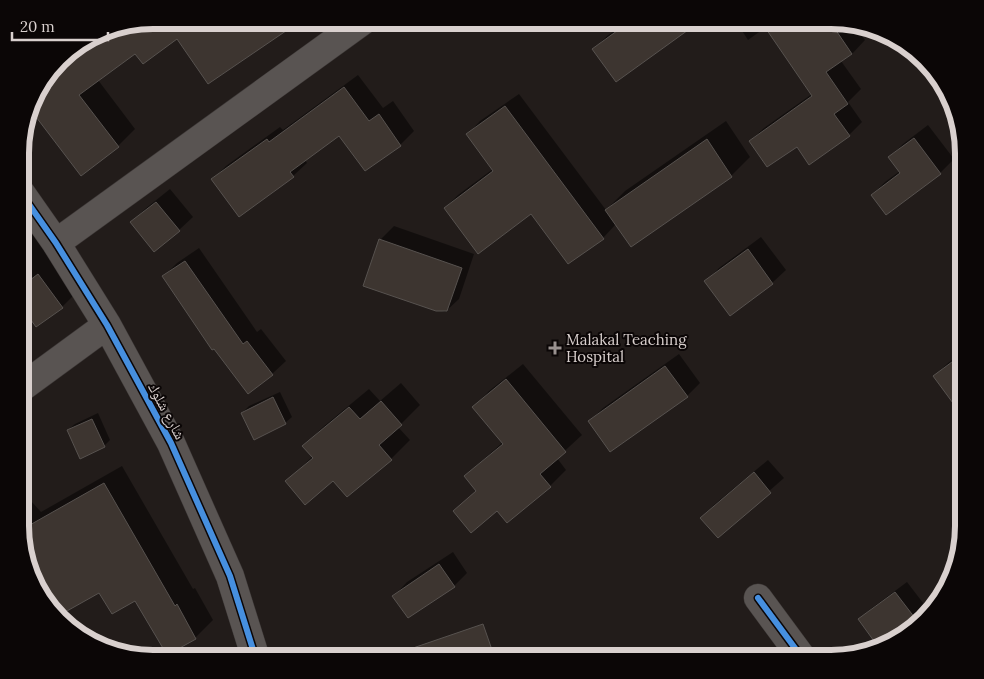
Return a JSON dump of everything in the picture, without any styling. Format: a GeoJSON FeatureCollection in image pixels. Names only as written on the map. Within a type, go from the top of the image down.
{"type":"FeatureCollection","features":[{"type":"Feature","properties":{"kind":"street"},"geometry":{"type":"LineString","coordinates":[[56,243],[352,29]]}},
{"type":"Feature","properties":{"kind":"street","name":"شارع شلوك"},"geometry":{"type":"LineString","coordinates":[[29,204],[56,243],[107,325],[171,443],[230,576],[253,650]]}},
{"type":"Feature","properties":{"kind":"street"},"geometry":{"type":"LineString","coordinates":[[29,382],[107,325]]}},
{"type":"Feature","properties":{"kind":"street"},"geometry":{"type":"LineString","coordinates":[[758,598],[796,650]]}},
{"type":"Feature","properties":{"kind":"building"},"geometry":{"type":"Polygon","coordinates":[[[145,29],[289,29],[208,84],[177,39],[143,64],[135,54],[79,95],[119,147],[81,176],[35,115],[45,91],[54,77],[65,65],[84,50],[105,38],[129,31],[145,29]]]}},
{"type":"Feature","properties":{"kind":"building"},"geometry":{"type":"Polygon","coordinates":[[[620,29],[690,29],[616,82],[592,49],[620,29]]]}},
{"type":"Feature","properties":{"kind":"building"},"geometry":{"type":"Polygon","coordinates":[[[766,29],[835,29],[852,54],[826,72],[848,104],[834,114],[850,136],[809,165],[797,147],[767,167],[749,141],[812,96],[766,29]]]}},
{"type":"Feature","properties":{"kind":"building"},"geometry":{"type":"Polygon","coordinates":[[[344,87],[369,121],[379,114],[401,146],[365,171],[339,136],[290,172],[294,177],[239,217],[211,179],[267,139],[269,142],[344,87]]]}},
{"type":"Feature","properties":{"kind":"building"},"geometry":{"type":"Polygon","coordinates":[[[505,106],[604,239],[568,264],[531,214],[478,254],[444,208],[493,171],[466,134],[505,106]]]}},
{"type":"Feature","properties":{"kind":"building"},"geometry":{"type":"Polygon","coordinates":[[[914,138],[941,174],[886,215],[871,195],[900,173],[888,157],[914,138]]]}},
{"type":"Feature","properties":{"kind":"building"},"geometry":{"type":"Polygon","coordinates":[[[707,139],[732,177],[631,247],[605,210],[707,139]]]}},
{"type":"Feature","properties":{"kind":"building"},"geometry":{"type":"Polygon","coordinates":[[[156,202],[180,231],[154,252],[130,222],[156,202]]]}},
{"type":"Feature","properties":{"kind":"building"},"geometry":{"type":"Polygon","coordinates":[[[379,239],[462,268],[447,311],[436,311],[363,286],[379,239]]]}},
{"type":"Feature","properties":{"kind":"building"},"geometry":{"type":"Polygon","coordinates":[[[748,249],[773,284],[730,316],[704,281],[748,249]]]}},
{"type":"Feature","properties":{"kind":"building"},"geometry":{"type":"Polygon","coordinates":[[[185,261],[243,344],[247,341],[273,375],[248,394],[214,349],[212,350],[162,276],[185,261]]]}},
{"type":"Feature","properties":{"kind":"building"},"geometry":{"type":"Polygon","coordinates":[[[38,274],[63,308],[36,327],[29,317],[29,281],[38,274]]]}},
{"type":"Feature","properties":{"kind":"building"},"geometry":{"type":"Polygon","coordinates":[[[955,360],[955,406],[933,376],[955,360]]]}},
{"type":"Feature","properties":{"kind":"building"},"geometry":{"type":"Polygon","coordinates":[[[665,366],[688,397],[610,452],[588,421],[665,366]]]}},
{"type":"Feature","properties":{"kind":"building"},"geometry":{"type":"Polygon","coordinates":[[[506,379],[566,452],[540,474],[551,487],[507,523],[497,511],[471,533],[453,511],[476,491],[464,476],[503,444],[472,407],[506,379]]]}},
{"type":"Feature","properties":{"kind":"building"},"geometry":{"type":"Polygon","coordinates":[[[273,397],[286,424],[254,440],[241,413],[273,397]]]}},
{"type":"Feature","properties":{"kind":"building"},"geometry":{"type":"Polygon","coordinates":[[[381,401],[402,425],[379,445],[392,460],[347,497],[333,481],[305,505],[285,481],[313,458],[302,446],[349,407],[360,419],[381,401]]]}},
{"type":"Feature","properties":{"kind":"building"},"geometry":{"type":"Polygon","coordinates":[[[92,419],[105,447],[80,459],[67,430],[92,419]]]}},
{"type":"Feature","properties":{"kind":"building"},"geometry":{"type":"Polygon","coordinates":[[[754,472],[771,493],[718,538],[700,518],[754,472]]]}},
{"type":"Feature","properties":{"kind":"building"},"geometry":{"type":"Polygon","coordinates":[[[104,483],[196,639],[176,650],[164,650],[135,601],[112,614],[99,593],[64,613],[45,588],[38,574],[31,550],[29,525],[104,483]]]}},
{"type":"Feature","properties":{"kind":"building"},"geometry":{"type":"Polygon","coordinates":[[[439,564],[455,587],[408,618],[392,596],[439,564]]]}},
{"type":"Feature","properties":{"kind":"building"},"geometry":{"type":"Polygon","coordinates":[[[895,592],[915,618],[893,634],[875,642],[858,619],[895,592]]]}},
{"type":"Feature","properties":{"kind":"building"},"geometry":{"type":"Polygon","coordinates":[[[483,624],[491,647],[482,650],[414,650],[413,648],[483,624]]]}},
{"type":"Feature","properties":{"kind":"cycle path"},"geometry":{"type":"LineString","coordinates":[[29,204],[56,243],[107,325],[171,443],[230,576],[253,650]]}},
{"type":"Feature","properties":{"kind":"cycle path"},"geometry":{"type":"LineString","coordinates":[[758,598],[796,650]]}},
{"type":"Feature","properties":{"kind":"place","name":"Malakal Teaching Hospital"},"geometry":{"type":"Point","coordinates":[555,348]}}]}
